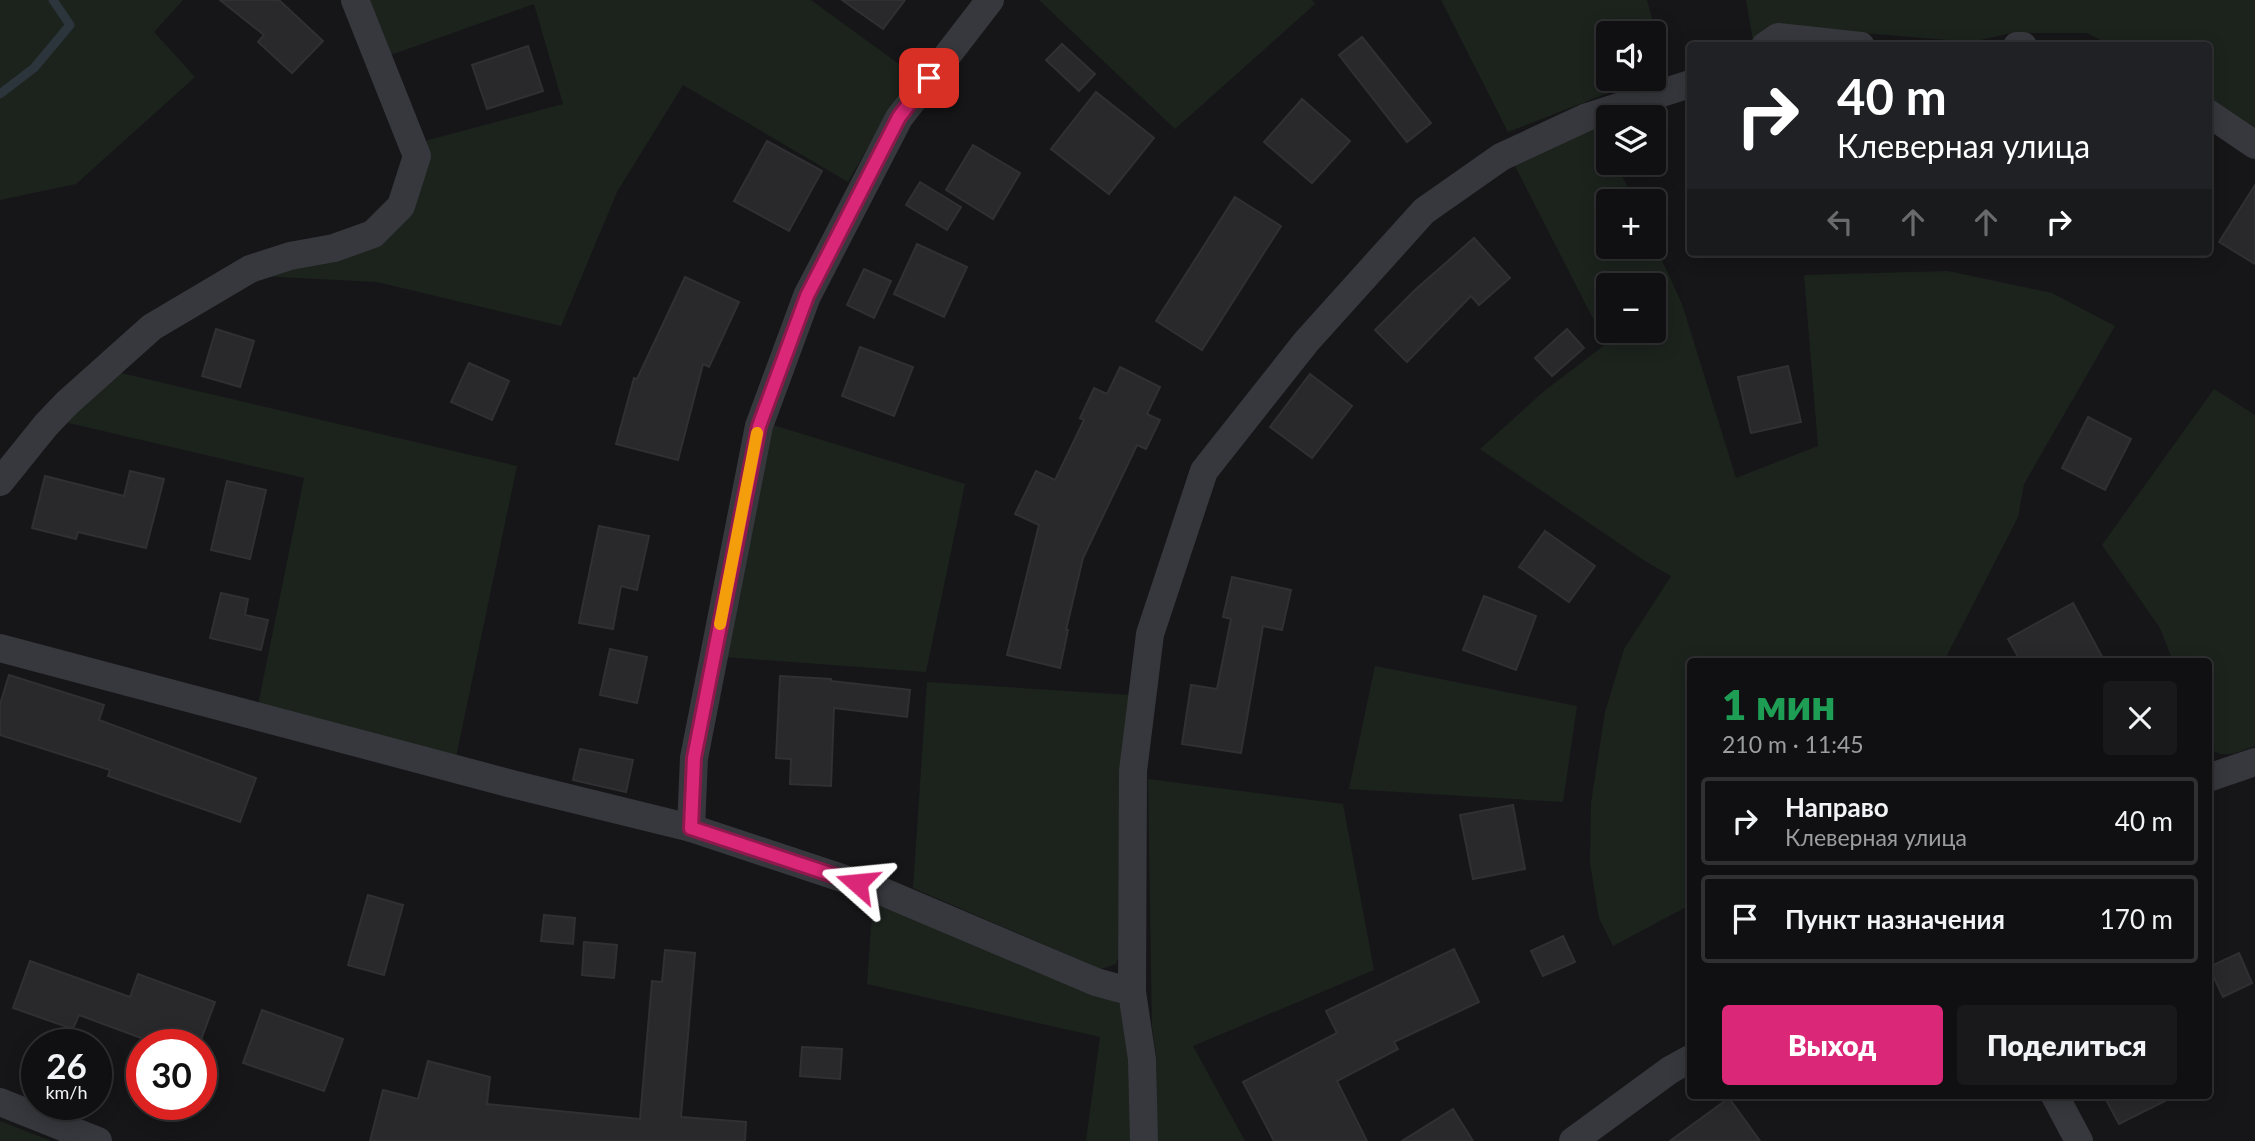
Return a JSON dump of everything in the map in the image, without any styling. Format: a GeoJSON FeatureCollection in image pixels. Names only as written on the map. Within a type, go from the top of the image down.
{"type":"FeatureCollection","features":[{"type":"Feature","properties":{"kind":"street"},"geometry":{"type":"LineString","coordinates":[[0,482],[67,403],[152,327],[250,269],[290,256],[334,248],[373,234],[401,206],[417,156],[355,0]]}},
{"type":"Feature","properties":{"kind":"street"},"geometry":{"type":"LineString","coordinates":[[691,828],[694,758],[759,426],[807,296],[899,117],[990,0]]}},
{"type":"Feature","properties":{"kind":"street"},"geometry":{"type":"LineString","coordinates":[[1771,42],[1778,37],[1824,42]]}},
{"type":"Feature","properties":{"kind":"street"},"geometry":{"type":"LineString","coordinates":[[1144,1141],[1142,1059],[1132,992],[1133,771],[1150,634],[1205,471],[1307,342],[1424,211],[1501,158],[1587,117],[1687,85]]}},
{"type":"Feature","properties":{"kind":"street"},"geometry":{"type":"LineString","coordinates":[[2212,116],[2255,145]]}},
{"type":"Feature","properties":{"kind":"street"},"geometry":{"type":"LineString","coordinates":[[0,648],[516,785],[691,828],[881,891],[1096,982],[1132,992]]}},
{"type":"Feature","properties":{"kind":"street"},"geometry":{"type":"LineString","coordinates":[[2212,777],[2255,762]]}},
{"type":"Feature","properties":{"kind":"street"},"geometry":{"type":"LineString","coordinates":[[1573,1141],[1670,1070],[1687,1061]]}},
{"type":"Feature","properties":{"kind":"street"},"geometry":{"type":"LineString","coordinates":[[2057,1099],[2080,1141]]}},
{"type":"Feature","properties":{"kind":"street"},"geometry":{"type":"LineString","coordinates":[[0,1102],[98,1141]]}},
{"type":"Feature","properties":{"kind":"shaded area"},"geometry":{"type":"Polygon","coordinates":[[[0,0],[183,0],[154,32],[195,77],[76,184],[0,200],[0,0]]]}},
{"type":"Feature","properties":{"kind":"shaded area"},"geometry":{"type":"Polygon","coordinates":[[[366,0],[811,0],[914,75],[891,107],[848,182],[683,85],[617,192],[561,326],[377,282],[259,276],[380,243],[421,142],[563,104],[534,4],[388,56],[366,0]]]}},
{"type":"Feature","properties":{"kind":"shaded area"},"geometry":{"type":"Polygon","coordinates":[[[1039,0],[1312,0],[1315,4],[1175,129],[1039,0]]]}},
{"type":"Feature","properties":{"kind":"shaded area"},"geometry":{"type":"Polygon","coordinates":[[[1441,0],[1647,0],[1653,21],[1596,21],[1596,91],[1613,91],[1508,132],[1441,0]]]}},
{"type":"Feature","properties":{"kind":"shaded area"},"geometry":{"type":"Polygon","coordinates":[[[1746,0],[2255,0],[2255,129],[2212,100],[2212,42],[2105,42],[2087,33],[2011,33],[1972,42],[1779,26],[1753,41],[1746,0]]]}},
{"type":"Feature","properties":{"kind":"shaded area"},"geometry":{"type":"Polygon","coordinates":[[[1596,125],[1596,175],[1622,175],[1628,189],[1596,189],[1596,259],[1661,259],[1682,304],[1736,478],[1818,446],[1804,275],[1948,271],[2052,293],[2115,326],[2024,484],[2018,517],[1946,658],[1687,658],[1687,907],[1613,946],[1599,918],[1590,863],[1591,803],[1605,712],[1624,649],[1671,576],[1480,449],[1543,392],[1605,343],[1666,343],[1666,273],[1596,273],[1596,324],[1514,164],[1596,125]]]}},
{"type":"Feature","properties":{"kind":"shaded area"},"geometry":{"type":"Polygon","coordinates":[[[117,372],[517,466],[456,757],[258,705],[304,478],[60,421],[117,372]]]}},
{"type":"Feature","properties":{"kind":"shaded area"},"geometry":{"type":"Polygon","coordinates":[[[2214,389],[2255,415],[2255,746],[2237,753],[2225,754],[2212,749],[2212,658],[2172,658],[2160,628],[2102,545],[2214,389]]]}},
{"type":"Feature","properties":{"kind":"shaded area"},"geometry":{"type":"Polygon","coordinates":[[[773,425],[965,484],[926,672],[724,657],[773,425]]]}},
{"type":"Feature","properties":{"kind":"shaded area"},"geometry":{"type":"Polygon","coordinates":[[[1375,666],[1577,706],[1563,802],[1349,789],[1375,666]]]}},
{"type":"Feature","properties":{"kind":"shaded area"},"geometry":{"type":"Polygon","coordinates":[[[927,682],[1129,695],[1121,949],[1116,964],[1101,969],[913,888],[927,682]]]}},
{"type":"Feature","properties":{"kind":"shaded area"},"geometry":{"type":"Polygon","coordinates":[[[1148,779],[1343,804],[1374,970],[1193,1046],[1245,1141],[1157,1141],[1156,1055],[1152,1027],[1148,779]]]}},
{"type":"Feature","properties":{"kind":"shaded area"},"geometry":{"type":"Polygon","coordinates":[[[873,902],[1094,990],[1121,1005],[1135,1057],[1135,1141],[1086,1141],[1100,1037],[867,984],[873,902]]]}},
{"type":"Feature","properties":{"kind":"shaded area"},"geometry":{"type":"Polygon","coordinates":[[[0,1121],[51,1141],[0,1141],[0,1121]]]}},
{"type":"Feature","properties":{"kind":"building"},"geometry":{"type":"Polygon","coordinates":[[[220,0],[279,0],[323,41],[292,73],[258,42],[264,35],[220,0]]]}},
{"type":"Feature","properties":{"kind":"building"},"geometry":{"type":"Polygon","coordinates":[[[842,0],[905,0],[883,29],[842,0]]]}},
{"type":"Feature","properties":{"kind":"building"},"geometry":{"type":"Polygon","coordinates":[[[1362,37],[1431,123],[1407,142],[1339,55],[1362,37]]]}},
{"type":"Feature","properties":{"kind":"building"},"geometry":{"type":"Polygon","coordinates":[[[1062,44],[1095,74],[1079,91],[1046,60],[1062,44]]]}},
{"type":"Feature","properties":{"kind":"building"},"geometry":{"type":"Polygon","coordinates":[[[528,46],[543,91],[487,109],[472,65],[528,46]]]}},
{"type":"Feature","properties":{"kind":"building"},"geometry":{"type":"Polygon","coordinates":[[[1096,92],[1154,138],[1109,194],[1051,149],[1096,92]]]}},
{"type":"Feature","properties":{"kind":"building"},"geometry":{"type":"Polygon","coordinates":[[[1302,99],[1350,141],[1312,183],[1264,142],[1302,99]]]}},
{"type":"Feature","properties":{"kind":"building"},"geometry":{"type":"Polygon","coordinates":[[[767,141],[822,171],[789,231],[734,201],[767,141]]]}},
{"type":"Feature","properties":{"kind":"building"},"geometry":{"type":"Polygon","coordinates":[[[973,145],[1020,173],[993,219],[946,190],[973,145]]]}},
{"type":"Feature","properties":{"kind":"building"},"geometry":{"type":"Polygon","coordinates":[[[920,182],[961,207],[947,230],[906,205],[920,182]]]}},
{"type":"Feature","properties":{"kind":"building"},"geometry":{"type":"Polygon","coordinates":[[[2255,185],[2255,264],[2219,242],[2255,185]]]}},
{"type":"Feature","properties":{"kind":"building"},"geometry":{"type":"Polygon","coordinates":[[[1235,197],[1281,226],[1202,350],[1156,321],[1235,197]]]}},
{"type":"Feature","properties":{"kind":"building"},"geometry":{"type":"Polygon","coordinates":[[[1474,238],[1510,278],[1479,305],[1471,296],[1407,362],[1375,330],[1474,238]]]}},
{"type":"Feature","properties":{"kind":"building"},"geometry":{"type":"Polygon","coordinates":[[[917,244],[967,267],[944,317],[894,294],[917,244]]]}},
{"type":"Feature","properties":{"kind":"building"},"geometry":{"type":"Polygon","coordinates":[[[864,269],[891,281],[874,318],[847,305],[864,269]]]}},
{"type":"Feature","properties":{"kind":"building"},"geometry":{"type":"Polygon","coordinates":[[[685,277],[739,302],[709,367],[703,364],[678,460],[616,444],[634,378],[637,379],[685,277]]]}},
{"type":"Feature","properties":{"kind":"building"},"geometry":{"type":"Polygon","coordinates":[[[216,329],[254,341],[240,387],[202,376],[216,329]]]}},
{"type":"Feature","properties":{"kind":"building"},"geometry":{"type":"Polygon","coordinates":[[[1567,329],[1584,348],[1552,376],[1535,358],[1567,329]]]}},
{"type":"Feature","properties":{"kind":"building"},"geometry":{"type":"Polygon","coordinates":[[[860,347],[913,367],[894,416],[842,396],[860,347]]]}},
{"type":"Feature","properties":{"kind":"building"},"geometry":{"type":"Polygon","coordinates":[[[469,363],[509,381],[492,420],[451,402],[469,363]]]}},
{"type":"Feature","properties":{"kind":"building"},"geometry":{"type":"Polygon","coordinates":[[[1788,366],[1801,422],[1751,433],[1738,377],[1788,366]]]}},
{"type":"Feature","properties":{"kind":"building"},"geometry":{"type":"Polygon","coordinates":[[[1120,367],[1160,387],[1147,414],[1160,420],[1146,449],[1137,445],[1083,558],[1060,668],[1007,655],[1039,525],[1015,514],[1036,471],[1055,480],[1084,420],[1080,418],[1094,388],[1107,394],[1120,367]]]}},
{"type":"Feature","properties":{"kind":"building"},"geometry":{"type":"Polygon","coordinates":[[[1310,374],[1352,406],[1312,458],[1270,427],[1310,374]]]}},
{"type":"Feature","properties":{"kind":"building"},"geometry":{"type":"Polygon","coordinates":[[[2088,417],[2131,439],[2105,490],[2062,468],[2088,417]]]}},
{"type":"Feature","properties":{"kind":"building"},"geometry":{"type":"Polygon","coordinates":[[[130,471],[164,479],[146,548],[78,532],[76,539],[32,528],[45,476],[124,496],[130,471]]]}},
{"type":"Feature","properties":{"kind":"building"},"geometry":{"type":"Polygon","coordinates":[[[227,481],[266,490],[250,559],[211,550],[227,481]]]}},
{"type":"Feature","properties":{"kind":"building"},"geometry":{"type":"Polygon","coordinates":[[[599,526],[649,536],[637,590],[621,586],[613,629],[579,623],[599,526]]]}},
{"type":"Feature","properties":{"kind":"building"},"geometry":{"type":"Polygon","coordinates":[[[1545,531],[1595,566],[1569,602],[1519,567],[1545,531]]]}},
{"type":"Feature","properties":{"kind":"building"},"geometry":{"type":"Polygon","coordinates":[[[1232,577],[1291,590],[1282,630],[1263,626],[1241,753],[1182,744],[1191,685],[1217,689],[1231,619],[1223,617],[1232,577]]]}},
{"type":"Feature","properties":{"kind":"building"},"geometry":{"type":"Polygon","coordinates":[[[221,593],[248,599],[245,615],[268,620],[261,650],[210,638],[221,593]]]}},
{"type":"Feature","properties":{"kind":"building"},"geometry":{"type":"Polygon","coordinates":[[[1484,596],[1536,616],[1516,670],[1463,650],[1484,596]]]}},
{"type":"Feature","properties":{"kind":"building"},"geometry":{"type":"Polygon","coordinates":[[[2073,603],[2103,658],[2019,658],[2008,639],[2073,603]]]}},
{"type":"Feature","properties":{"kind":"building"},"geometry":{"type":"Polygon","coordinates":[[[610,649],[647,657],[637,703],[600,695],[610,649]]]}},
{"type":"Feature","properties":{"kind":"building"},"geometry":{"type":"Polygon","coordinates":[[[9,675],[104,705],[99,720],[256,778],[240,822],[108,776],[110,770],[0,735],[0,704],[9,675]]]}},
{"type":"Feature","properties":{"kind":"building"},"geometry":{"type":"Polygon","coordinates":[[[780,676],[831,679],[910,690],[907,717],[834,708],[831,786],[790,784],[791,759],[776,758],[780,676]]]}},
{"type":"Feature","properties":{"kind":"building"},"geometry":{"type":"Polygon","coordinates":[[[580,749],[633,760],[626,792],[573,780],[580,749]]]}},
{"type":"Feature","properties":{"kind":"building"},"geometry":{"type":"Polygon","coordinates":[[[1513,805],[1525,869],[1473,879],[1460,815],[1513,805]]]}},
{"type":"Feature","properties":{"kind":"building"},"geometry":{"type":"Polygon","coordinates":[[[368,895],[403,905],[384,975],[348,965],[368,895]]]}},
{"type":"Feature","properties":{"kind":"building"},"geometry":{"type":"Polygon","coordinates":[[[544,915],[575,918],[573,944],[541,941],[544,915]]]}},
{"type":"Feature","properties":{"kind":"building"},"geometry":{"type":"Polygon","coordinates":[[[1563,936],[1575,962],[1543,976],[1531,951],[1563,936]]]}},
{"type":"Feature","properties":{"kind":"building"},"geometry":{"type":"Polygon","coordinates":[[[584,942],[617,945],[614,978],[582,975],[584,942]]]}},
{"type":"Feature","properties":{"kind":"building"},"geometry":{"type":"Polygon","coordinates":[[[1454,949],[1479,1002],[1394,1042],[1398,1049],[1337,1081],[1367,1141],[1274,1141],[1243,1082],[1337,1033],[1326,1011],[1454,949]]]}},
{"type":"Feature","properties":{"kind":"building"},"geometry":{"type":"Polygon","coordinates":[[[665,950],[695,953],[681,1117],[746,1122],[745,1141],[370,1141],[383,1090],[418,1099],[428,1061],[490,1077],[487,1104],[640,1119],[652,981],[662,982],[665,950]]]}},
{"type":"Feature","properties":{"kind":"building"},"geometry":{"type":"Polygon","coordinates":[[[2239,953],[2252,983],[2223,997],[2212,973],[2212,966],[2239,953]]]}},
{"type":"Feature","properties":{"kind":"building"},"geometry":{"type":"Polygon","coordinates":[[[30,961],[130,997],[138,974],[215,1002],[205,1029],[126,1029],[126,1032],[79,1015],[73,1029],[13,1008],[30,961]]]}},
{"type":"Feature","properties":{"kind":"building"},"geometry":{"type":"Polygon","coordinates":[[[262,1010],[343,1039],[324,1091],[243,1063],[262,1010]]]}},
{"type":"Feature","properties":{"kind":"building"},"geometry":{"type":"Polygon","coordinates":[[[802,1047],[842,1049],[840,1079],[800,1076],[802,1047]]]}},
{"type":"Feature","properties":{"kind":"building"},"geometry":{"type":"Polygon","coordinates":[[[1730,1099],[1760,1141],[1670,1141],[1730,1099]]]}},
{"type":"Feature","properties":{"kind":"building"},"geometry":{"type":"Polygon","coordinates":[[[2106,1099],[2169,1099],[2119,1124],[2106,1099]]]}},
{"type":"Feature","properties":{"kind":"building"},"geometry":{"type":"Polygon","coordinates":[[[1453,1109],[1473,1141],[1402,1141],[1453,1109]]]}},
{"type":"Feature","properties":{"kind":"waterway"},"geometry":{"type":"LineString","coordinates":[[0,94],[34,68],[70,25],[53,0]]}},
{"type":"Feature","properties":{"kind":"slow traffic"},"geometry":{"type":"LineString","coordinates":[[720,624],[757,433]]}},
{"type":"Feature","properties":{"kind":"route"},"geometry":{"type":"LineString","coordinates":[[857,883],[691,828],[694,758],[759,426],[807,296],[899,117],[929,78]]}}]}
